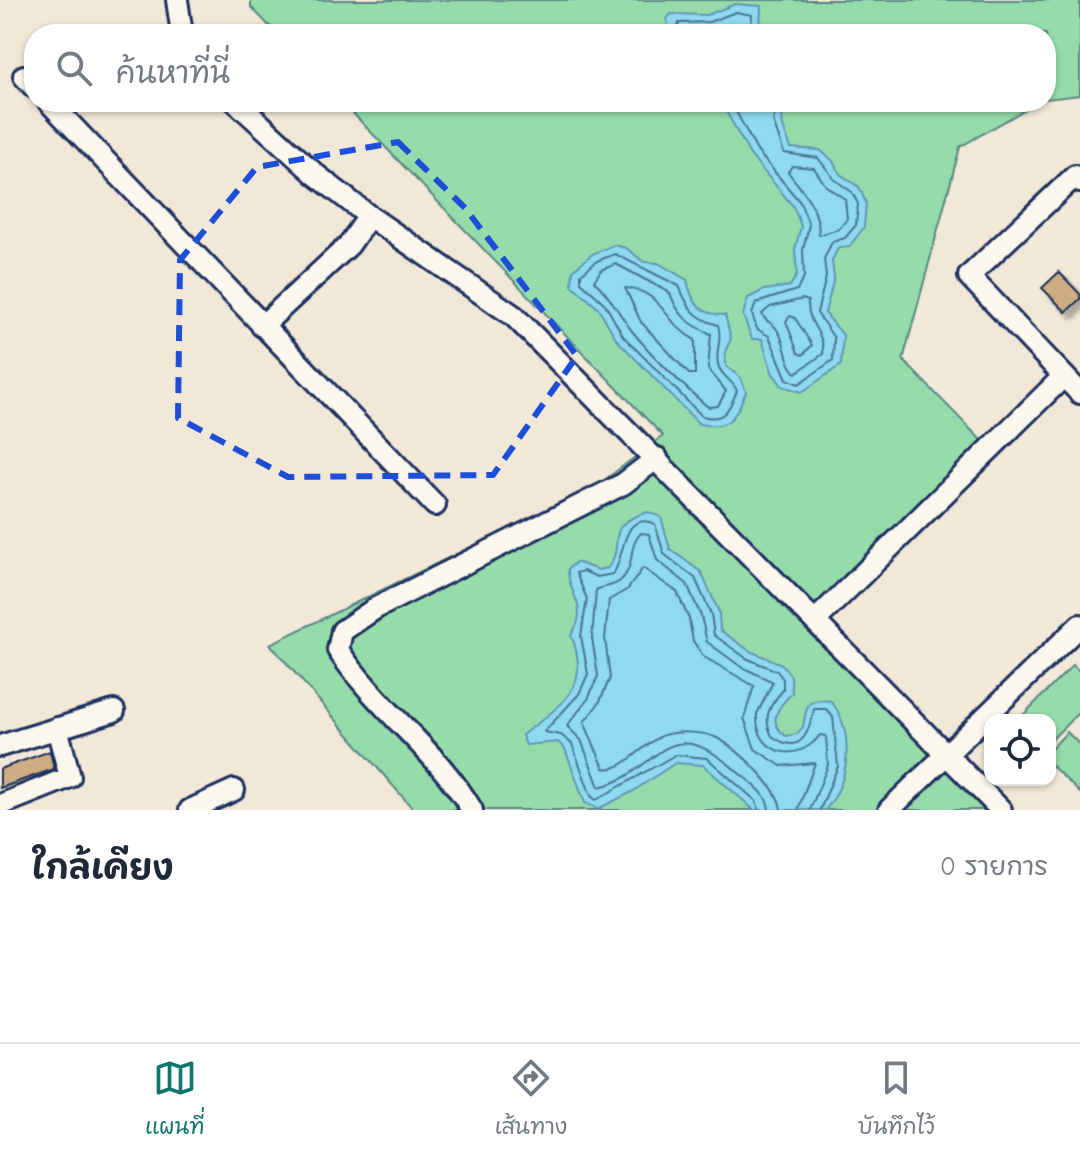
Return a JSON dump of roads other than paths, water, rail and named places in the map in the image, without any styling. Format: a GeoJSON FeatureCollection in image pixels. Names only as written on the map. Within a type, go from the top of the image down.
{"type":"FeatureCollection","features":[{"type":"Feature","properties":{"kind":"street"},"geometry":{"type":"LineString","coordinates":[[177,0],[181,24]]}},
{"type":"Feature","properties":{"kind":"street"},"geometry":{"type":"LineString","coordinates":[[59,112],[435,505]]}},
{"type":"Feature","properties":{"kind":"street"},"geometry":{"type":"LineString","coordinates":[[247,112],[315,174],[369,216],[514,316],[1001,810]]}},
{"type":"Feature","properties":{"kind":"street"},"geometry":{"type":"LineString","coordinates":[[1080,182],[1075,176],[969,276],[1080,393]]}},
{"type":"Feature","properties":{"kind":"street"},"geometry":{"type":"LineString","coordinates":[[262,326],[349,245],[369,216]]}},
{"type":"Feature","properties":{"kind":"street"},"geometry":{"type":"LineString","coordinates":[[816,620],[1064,376]]}},
{"type":"Feature","properties":{"kind":"street"},"geometry":{"type":"LineString","coordinates":[[472,810],[429,751],[353,672],[338,650],[342,631],[376,608],[623,484],[657,458]]}},
{"type":"Feature","properties":{"kind":"street"},"geometry":{"type":"LineString","coordinates":[[889,810],[1076,636]]}},
{"type":"Feature","properties":{"kind":"street"},"geometry":{"type":"LineString","coordinates":[[0,746],[114,711]]}},
{"type":"Feature","properties":{"kind":"street"},"geometry":{"type":"LineString","coordinates":[[0,805],[70,777],[57,728]]}},
{"type":"Feature","properties":{"kind":"street"},"geometry":{"type":"LineString","coordinates":[[190,810],[234,790]]}},
{"type":"Feature","properties":{"kind":"water"},"geometry":{"type":"Polygon","coordinates":[[[735,4],[761,6],[760,24],[668,24],[671,14],[707,15],[735,4]]]}},
{"type":"Feature","properties":{"kind":"water"},"geometry":{"type":"Polygon","coordinates":[[[726,112],[783,112],[784,130],[791,148],[820,150],[832,160],[840,174],[859,187],[866,203],[864,227],[849,247],[838,248],[832,261],[834,278],[825,313],[843,335],[841,365],[802,392],[782,386],[772,372],[762,339],[752,339],[743,315],[748,298],[764,290],[790,286],[797,275],[795,249],[801,226],[793,206],[750,155],[726,112]]]}},
{"type":"Feature","properties":{"kind":"water"},"geometry":{"type":"Polygon","coordinates":[[[614,245],[626,248],[644,262],[658,263],[687,280],[698,306],[709,313],[725,315],[731,339],[725,352],[726,366],[741,378],[746,392],[730,420],[718,425],[699,424],[617,340],[599,309],[572,285],[573,270],[592,254],[614,245]]]}},
{"type":"Feature","properties":{"kind":"water"},"geometry":{"type":"Polygon","coordinates":[[[648,512],[661,517],[670,549],[701,572],[719,612],[720,630],[750,651],[782,664],[791,676],[792,693],[776,714],[780,731],[786,736],[797,734],[803,727],[805,714],[812,702],[831,701],[839,713],[846,742],[844,771],[840,786],[825,810],[754,810],[703,765],[675,763],[632,792],[598,809],[585,803],[565,749],[558,742],[526,745],[522,735],[560,704],[575,682],[577,653],[571,635],[577,625],[579,608],[568,569],[576,562],[598,570],[608,568],[616,551],[619,529],[633,517],[648,512]]]}}]}
